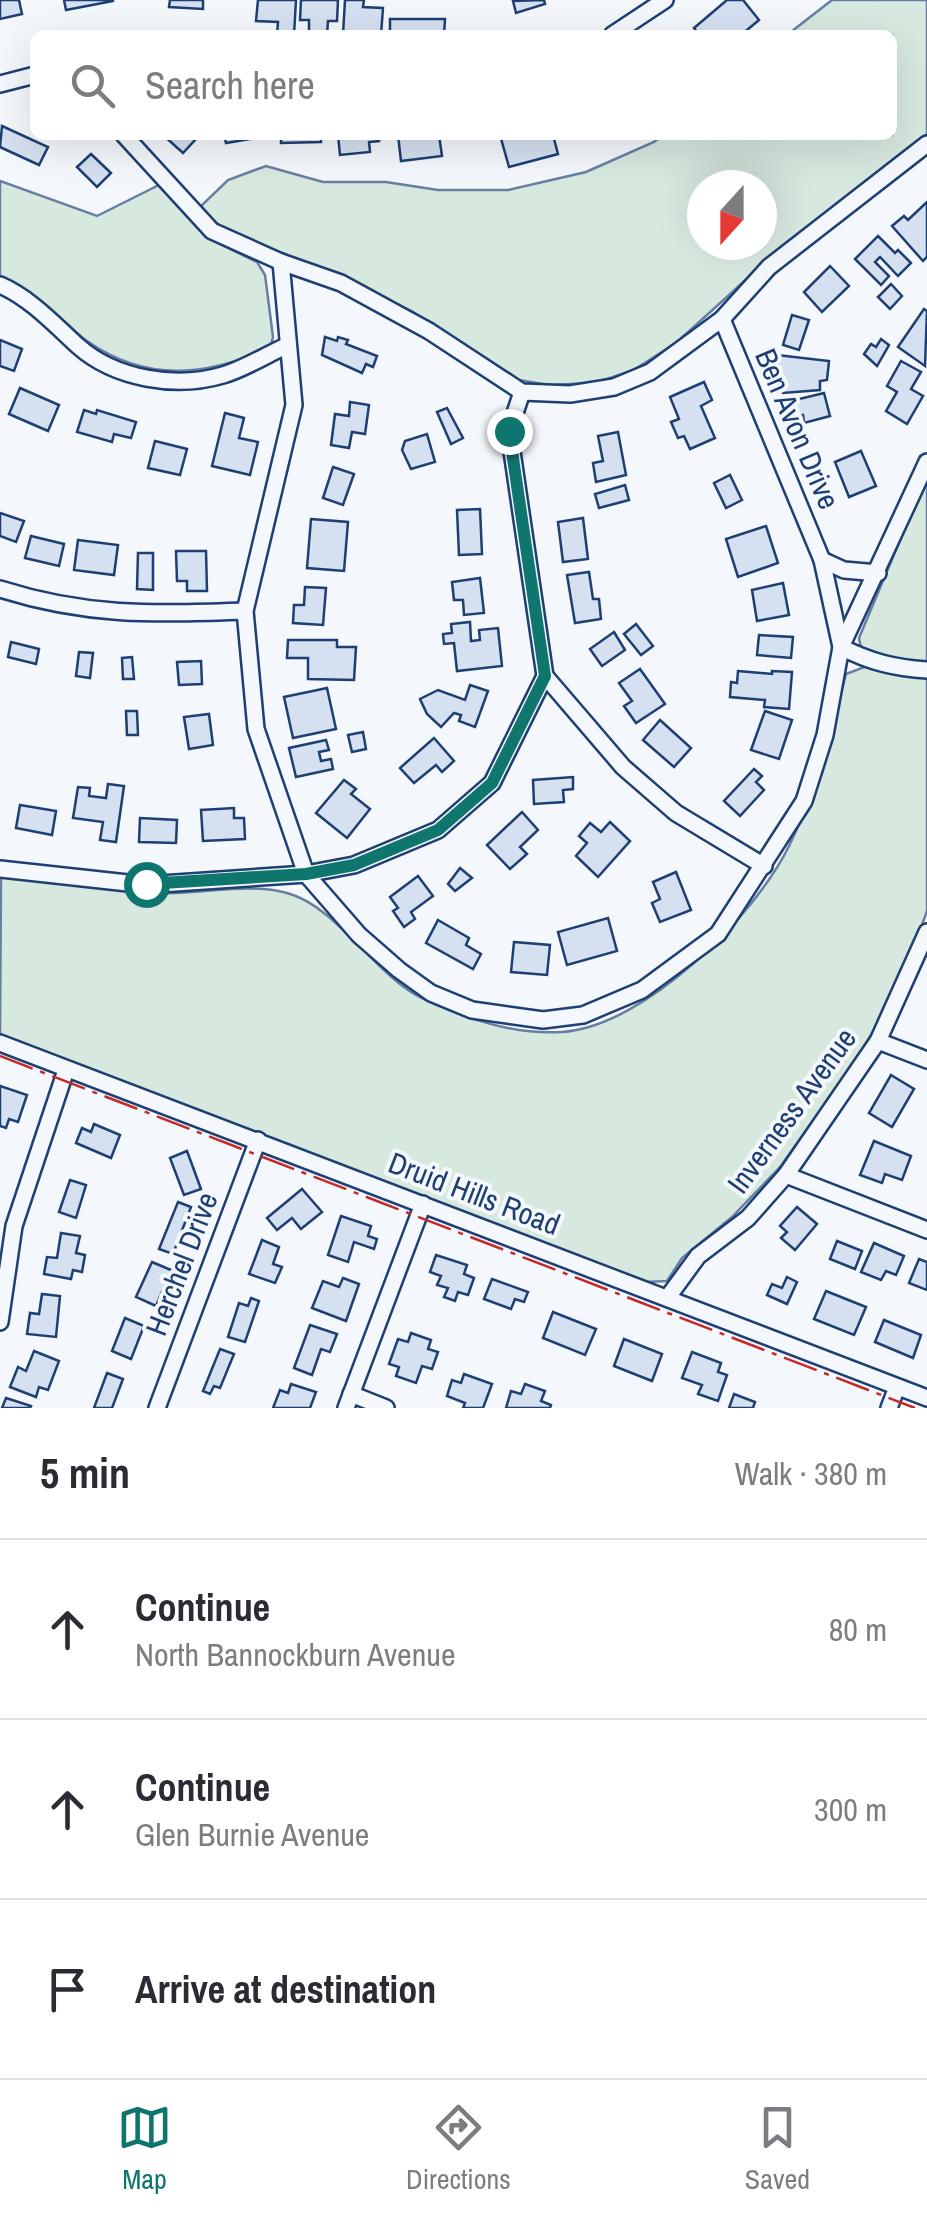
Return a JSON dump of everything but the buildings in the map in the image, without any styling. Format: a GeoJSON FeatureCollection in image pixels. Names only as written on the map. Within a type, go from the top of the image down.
{"type":"FeatureCollection","features":[{"type":"Feature","properties":{"kind":"street"},"geometry":{"type":"LineString","coordinates":[[620,30],[665,0]]}},
{"type":"Feature","properties":{"kind":"street"},"geometry":{"type":"LineString","coordinates":[[0,84],[30,77]]}},
{"type":"Feature","properties":{"kind":"street"},"geometry":{"type":"LineString","coordinates":[[129,140],[212,231],[280,262],[341,283],[429,331],[522,392],[570,394],[614,386],[650,372],[722,319],[769,267],[927,144]]}},
{"type":"Feature","properties":{"kind":"street"},"geometry":{"type":"LineString","coordinates":[[280,262],[294,406],[246,611],[256,728],[306,874],[360,935],[399,970],[431,993],[472,1010],[543,1020],[582,1015],[642,990],[718,934],[804,801],[825,735],[841,647],[927,462]]}},
{"type":"Feature","properties":{"kind":"street"},"geometry":{"type":"LineString","coordinates":[[0,284],[14,291],[105,365],[153,381],[222,376],[286,346]]}},
{"type":"Feature","properties":{"kind":"street","name":"Ben Avon Drive"},"geometry":{"type":"LineString","coordinates":[[722,319],[822,560],[841,647]]}},
{"type":"Feature","properties":{"kind":"street"},"geometry":{"type":"LineString","coordinates":[[522,392],[509,431],[545,676],[623,767],[676,813],[764,866]]}},
{"type":"Feature","properties":{"kind":"street"},"geometry":{"type":"LineString","coordinates":[[822,560],[844,570],[878,573]]}},
{"type":"Feature","properties":{"kind":"street"},"geometry":{"type":"LineString","coordinates":[[0,589],[44,604],[127,615],[246,611]]}},
{"type":"Feature","properties":{"kind":"street"},"geometry":{"type":"LineString","coordinates":[[841,647],[868,661],[900,669],[927,670]]}},
{"type":"Feature","properties":{"kind":"street"},"geometry":{"type":"LineString","coordinates":[[0,869],[146,884],[306,874],[354,865],[438,830],[492,783],[545,676]]}},
{"type":"Feature","properties":{"kind":"street","name":"Inverness Avenue"},"geometry":{"type":"LineString","coordinates":[[668,1298],[698,1256],[748,1218],[786,1175],[878,1041],[927,932]]}},
{"type":"Feature","properties":{"kind":"street"},"geometry":{"type":"LineString","coordinates":[[878,1041],[927,1060]]}},
{"type":"Feature","properties":{"kind":"street","name":"Druid Hills Road"},"geometry":{"type":"LineString","coordinates":[[0,1044],[927,1398]]}},
{"type":"Feature","properties":{"kind":"street"},"geometry":{"type":"LineString","coordinates":[[0,1322],[14,1226],[66,1070]]}},
{"type":"Feature","properties":{"kind":"street","name":"Herchel Drive"},"geometry":{"type":"LineString","coordinates":[[157,1408],[258,1140]]}},
{"type":"Feature","properties":{"kind":"street"},"geometry":{"type":"LineString","coordinates":[[786,1175],[927,1230]]}},
{"type":"Feature","properties":{"kind":"street"},"geometry":{"type":"LineString","coordinates":[[386,1408],[348,1401],[424,1204]]}},
{"type":"Feature","properties":{"kind":"street"},"geometry":{"type":"LineString","coordinates":[[889,1408],[897,1387]]}},
{"type":"Feature","properties":{"kind":"shaded area"},"geometry":{"type":"Polygon","coordinates":[[[832,0],[927,0],[927,134],[777,253],[777,170],[687,170],[687,260],[769,260],[676,343],[632,371],[594,383],[548,385],[519,380],[413,312],[331,272],[231,233],[212,220],[201,206],[228,180],[266,166],[323,182],[386,182],[438,190],[508,190],[586,172],[657,140],[897,140],[897,30],[793,30],[832,0]]]}},
{"type":"Feature","properties":{"kind":"shaded area"},"geometry":{"type":"Polygon","coordinates":[[[0,181],[97,216],[159,185],[212,240],[257,262],[265,275],[273,337],[270,348],[223,365],[177,371],[132,364],[109,355],[0,276],[0,181]]]}},
{"type":"Feature","properties":{"kind":"shaded area"},"geometry":{"type":"Polygon","coordinates":[[[927,476],[927,663],[871,654],[861,648],[859,638],[927,476]]]}},
{"type":"Feature","properties":{"kind":"shaded area"},"geometry":{"type":"Polygon","coordinates":[[[867,666],[927,676],[927,911],[883,1015],[856,1060],[781,1166],[732,1217],[682,1258],[667,1281],[646,1282],[0,1037],[1,877],[159,893],[256,889],[287,893],[323,912],[407,989],[474,1019],[526,1031],[562,1032],[594,1025],[627,1011],[694,963],[751,904],[773,874],[807,804],[846,674],[867,666]]]}},
{"type":"Feature","properties":{"kind":"power"},"geometry":{"type":"LineString","coordinates":[[0,1056],[915,1408]]}},
{"type":"Feature","properties":{"kind":"route"},"geometry":{"type":"LineString","coordinates":[[146,884],[306,874],[354,865],[438,830],[492,783],[545,676],[509,431]]}}]}
